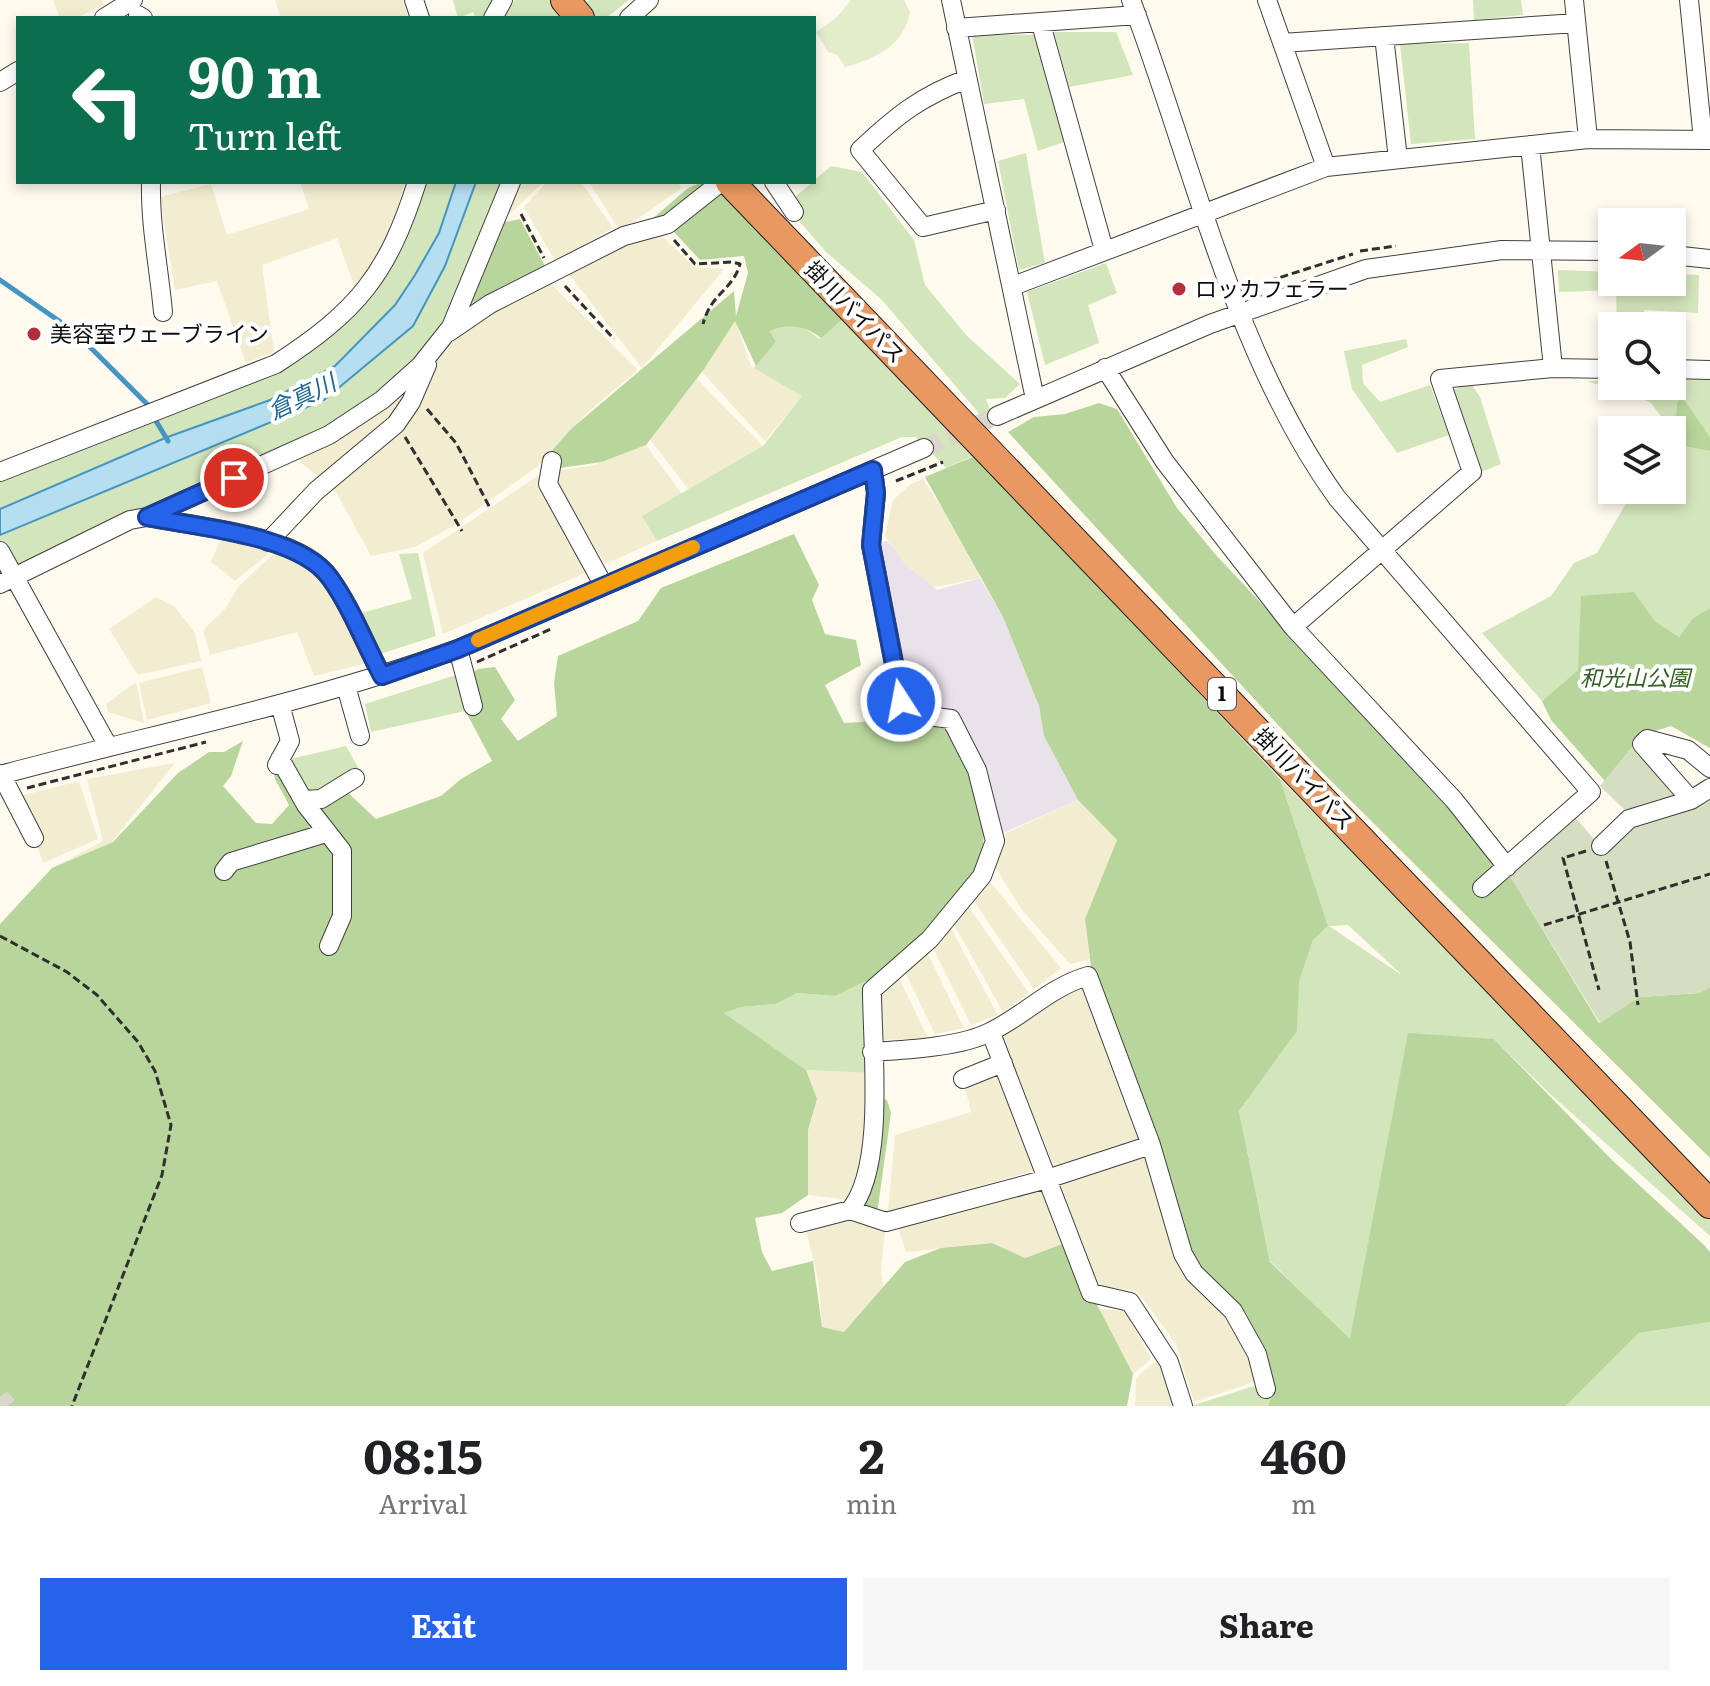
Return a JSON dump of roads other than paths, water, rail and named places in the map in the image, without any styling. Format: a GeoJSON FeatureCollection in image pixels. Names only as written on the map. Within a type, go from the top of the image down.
{"type":"FeatureCollection","features":[{"type":"Feature","properties":{"kind":"highway"},"geometry":{"type":"LineString","coordinates":[[565,0],[578,16]]}},
{"type":"Feature","properties":{"kind":"highway","name":"掛川バイパス"},"geometry":{"type":"LineString","coordinates":[[729,184],[1710,1204]]}},
{"type":"Feature","properties":{"kind":"street"},"geometry":{"type":"LineString","coordinates":[[631,16],[649,0]]}},
{"type":"Feature","properties":{"kind":"street"},"geometry":{"type":"LineString","coordinates":[[951,0],[1035,399]]}},
{"type":"Feature","properties":{"kind":"street"},"geometry":{"type":"LineString","coordinates":[[1267,0],[1326,167]]}},
{"type":"Feature","properties":{"kind":"street"},"geometry":{"type":"LineString","coordinates":[[1574,0],[1588,139]]}},
{"type":"Feature","properties":{"kind":"street"},"geometry":{"type":"LineString","coordinates":[[1013,286],[1326,167],[1588,139],[1706,140],[1700,24],[1689,0]]}},
{"type":"Feature","properties":{"kind":"street"},"geometry":{"type":"LineString","coordinates":[[956,28],[1041,24],[1134,7],[1242,314],[1303,450],[1337,498],[1591,792],[1482,888]]}},
{"type":"Feature","properties":{"kind":"street"},"geometry":{"type":"LineString","coordinates":[[109,10],[138,10]]}},
{"type":"Feature","properties":{"kind":"street"},"geometry":{"type":"LineString","coordinates":[[1282,43],[1576,23]]}},
{"type":"Feature","properties":{"kind":"street"},"geometry":{"type":"LineString","coordinates":[[1041,24],[1104,250]]}},
{"type":"Feature","properties":{"kind":"street"},"geometry":{"type":"LineString","coordinates":[[1384,36],[1398,159]]}},
{"type":"Feature","properties":{"kind":"street"},"geometry":{"type":"LineString","coordinates":[[967,79],[918,100],[860,150],[923,227],[996,210]]}},
{"type":"Feature","properties":{"kind":"street"},"geometry":{"type":"LineString","coordinates":[[1530,145],[1553,368]]}},
{"type":"Feature","properties":{"kind":"street"},"geometry":{"type":"LineString","coordinates":[[151,184],[150,223],[156,242],[163,312]]}},
{"type":"Feature","properties":{"kind":"street"},"geometry":{"type":"LineString","coordinates":[[0,472],[276,364],[306,345],[345,314],[378,272],[400,238],[416,184]]}},
{"type":"Feature","properties":{"kind":"street"},"geometry":{"type":"LineString","coordinates":[[268,542],[316,491],[396,424],[457,314],[510,184]]}},
{"type":"Feature","properties":{"kind":"street"},"geometry":{"type":"LineString","coordinates":[[108,746],[5,570],[130,520],[147,517],[329,435],[382,400],[439,343],[490,304],[553,275],[624,236],[668,224],[727,184]]}},
{"type":"Feature","properties":{"kind":"street"},"geometry":{"type":"LineString","coordinates":[[775,184],[794,212]]}},
{"type":"Feature","properties":{"kind":"street"},"geometry":{"type":"LineString","coordinates":[[997,416],[1105,368],[1366,269],[1502,250],[1598,251]]}},
{"type":"Feature","properties":{"kind":"street"},"geometry":{"type":"LineString","coordinates":[[1686,256],[1710,259]]}},
{"type":"Feature","properties":{"kind":"street"},"geometry":{"type":"LineString","coordinates":[[1105,368],[1165,462],[1293,627],[1454,800],[1507,867]]}},
{"type":"Feature","properties":{"kind":"street"},"geometry":{"type":"LineString","coordinates":[[1293,627],[1472,472],[1440,379],[1553,368],[1598,369]]}},
{"type":"Feature","properties":{"kind":"street"},"geometry":{"type":"LineString","coordinates":[[1686,369],[1710,370]]}},
{"type":"Feature","properties":{"kind":"street"},"geometry":{"type":"LineString","coordinates":[[34,838],[0,775],[382,676],[458,649],[924,448]]}},
{"type":"Feature","properties":{"kind":"street"},"geometry":{"type":"LineString","coordinates":[[552,461],[548,484],[604,586]]}},
{"type":"Feature","properties":{"kind":"street"},"geometry":{"type":"LineString","coordinates":[[850,1210],[863,1195],[872,1155],[872,990],[930,939],[982,876],[995,841],[977,770],[951,719],[904,713],[871,545],[876,489],[873,470]]}},
{"type":"Feature","properties":{"kind":"street"},"geometry":{"type":"LineString","coordinates":[[147,517],[268,542],[313,560],[330,577],[382,676]]}},
{"type":"Feature","properties":{"kind":"street"},"geometry":{"type":"LineString","coordinates":[[458,649],[473,706]]}},
{"type":"Feature","properties":{"kind":"street"},"geometry":{"type":"LineString","coordinates":[[346,686],[360,736]]}},
{"type":"Feature","properties":{"kind":"street"},"geometry":{"type":"LineString","coordinates":[[280,704],[290,741],[279,762],[326,833],[342,851],[342,916],[329,946]]}},
{"type":"Feature","properties":{"kind":"street"},"geometry":{"type":"LineString","coordinates":[[1691,800],[1642,744],[1647,739],[1688,750],[1710,768]]}},
{"type":"Feature","properties":{"kind":"street"},"geometry":{"type":"LineString","coordinates":[[304,800],[321,799],[355,778]]}},
{"type":"Feature","properties":{"kind":"street"},"geometry":{"type":"LineString","coordinates":[[1601,846],[1629,819],[1691,800],[1710,788]]}},
{"type":"Feature","properties":{"kind":"street"},"geometry":{"type":"LineString","coordinates":[[224,871],[231,862],[326,833]]}},
{"type":"Feature","properties":{"kind":"street"},"geometry":{"type":"LineString","coordinates":[[872,1052],[915,1050],[991,1033],[1061,984],[1088,976],[1151,1145],[1183,1254],[1194,1273],[1233,1311],[1257,1354],[1266,1389]]}},
{"type":"Feature","properties":{"kind":"street"},"geometry":{"type":"LineString","coordinates":[[991,1033],[1091,1293],[1130,1302],[1169,1362],[1183,1406]]}},
{"type":"Feature","properties":{"kind":"street"},"geometry":{"type":"LineString","coordinates":[[963,1079],[1003,1063]]}},
{"type":"Feature","properties":{"kind":"street"},"geometry":{"type":"LineString","coordinates":[[800,1223],[850,1210],[886,1222],[1047,1179],[1151,1145]]}},
{"type":"Feature","properties":{"kind":"water","name":"倉真川"},"geometry":{"type":"Polygon","coordinates":[[[455,184],[475,184],[445,266],[413,326],[324,400],[0,535],[0,509],[165,438],[270,400],[335,366],[395,305],[439,233],[455,184]]]}},
{"type":"Feature","properties":{"kind":"waterway"},"geometry":{"type":"LineString","coordinates":[[0,280],[75,332],[147,404]]}},
{"type":"Feature","properties":{"kind":"waterway"},"geometry":{"type":"LineString","coordinates":[[156,421],[168,441]]}},
{"type":"Feature","properties":{"kind":"tunnel"},"geometry":{"type":"LineString","coordinates":[[924,448],[997,416]]}},
{"type":"Feature","properties":{"kind":"tunnel"},"geometry":{"type":"LineString","coordinates":[[0,1397],[8,1406]]}},
{"type":"Feature","properties":{"kind":"place","name":"ロッカフェラー"},"geometry":{"type":"Point","coordinates":[1179,289]}},
{"type":"Feature","properties":{"kind":"place","name":"美容室ウェーブライン"},"geometry":{"type":"Point","coordinates":[34,334]}},
{"type":"Feature","properties":{"kind":"park label","name":"和光山公園"},"geometry":{"type":"Point","coordinates":[1635,678]}}]}
